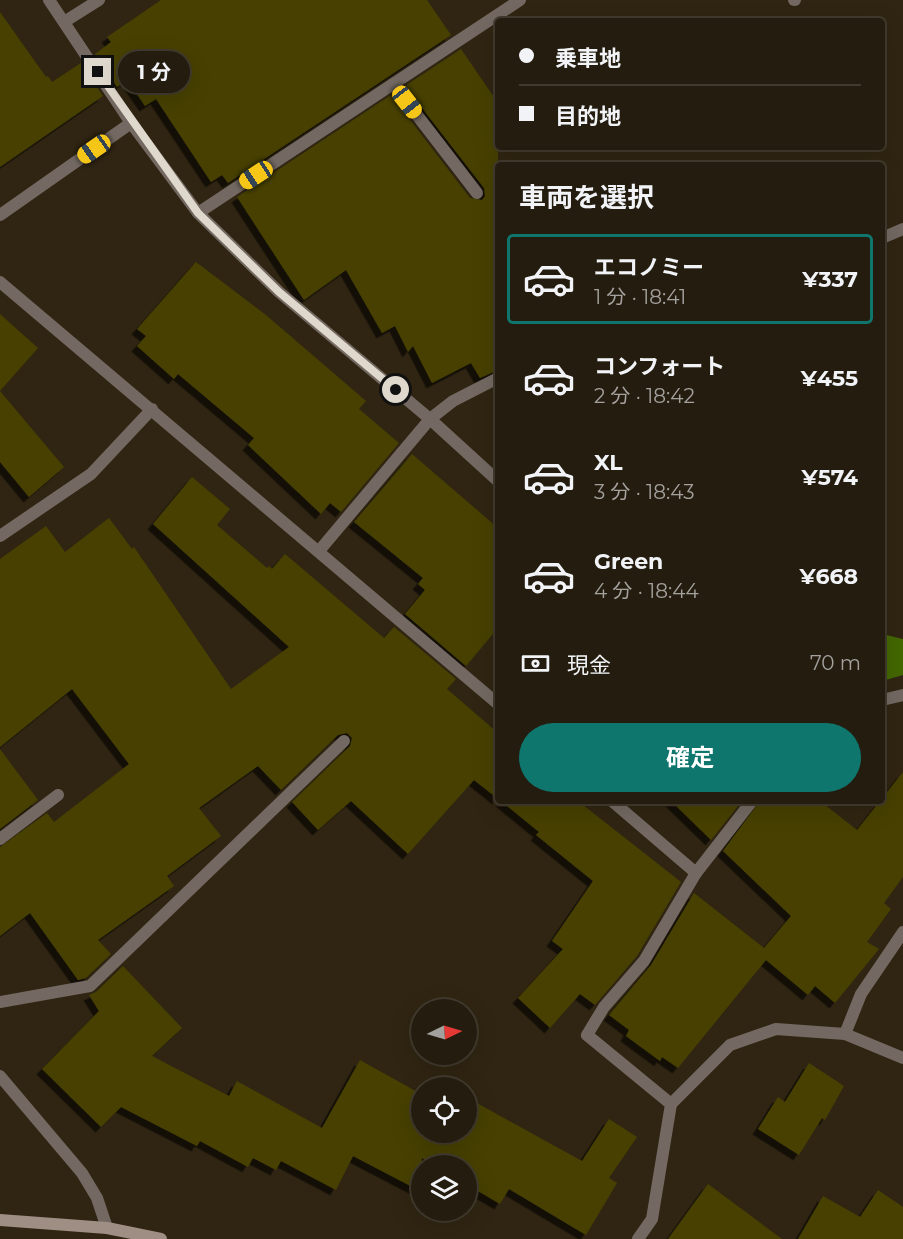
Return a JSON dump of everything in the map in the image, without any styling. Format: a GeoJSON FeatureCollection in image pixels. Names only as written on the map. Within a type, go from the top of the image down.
{"type":"FeatureCollection","features":[{"type":"Feature","properties":{"kind":"street"},"geometry":{"type":"LineString","coordinates":[[49,0],[131,123],[198,213],[279,292],[430,419],[495,478]]}},
{"type":"Feature","properties":{"kind":"street"},"geometry":{"type":"LineString","coordinates":[[64,22],[99,0]]}},
{"type":"Feature","properties":{"kind":"street"},"geometry":{"type":"LineString","coordinates":[[198,213],[520,0]]}},
{"type":"Feature","properties":{"kind":"street"},"geometry":{"type":"LineString","coordinates":[[393,84],[477,193]]}},
{"type":"Feature","properties":{"kind":"street"},"geometry":{"type":"LineString","coordinates":[[0,215],[131,123]]}},
{"type":"Feature","properties":{"kind":"street"},"geometry":{"type":"LineString","coordinates":[[885,237],[903,229]]}},
{"type":"Feature","properties":{"kind":"street"},"geometry":{"type":"LineString","coordinates":[[0,282],[495,701]]}},
{"type":"Feature","properties":{"kind":"street"},"geometry":{"type":"LineString","coordinates":[[319,551],[430,419],[453,401],[495,380]]}},
{"type":"Feature","properties":{"kind":"street"},"geometry":{"type":"LineString","coordinates":[[0,536],[91,474],[152,409]]}},
{"type":"Feature","properties":{"kind":"street"},"geometry":{"type":"LineString","coordinates":[[885,700],[902,698]]}},
{"type":"Feature","properties":{"kind":"street"},"geometry":{"type":"LineString","coordinates":[[0,1002],[90,986],[344,741]]}},
{"type":"Feature","properties":{"kind":"street"},"geometry":{"type":"LineString","coordinates":[[0,838],[58,795]]}},
{"type":"Feature","properties":{"kind":"street"},"geometry":{"type":"LineString","coordinates":[[616,804],[696,873]]}},
{"type":"Feature","properties":{"kind":"street"},"geometry":{"type":"LineString","coordinates":[[671,1104],[587,1035],[604,1007],[644,962],[696,873],[750,804]]}},
{"type":"Feature","properties":{"kind":"street"},"geometry":{"type":"LineString","coordinates":[[845,1034],[861,993],[903,932]]}},
{"type":"Feature","properties":{"kind":"street"},"geometry":{"type":"LineString","coordinates":[[638,1239],[652,1219],[671,1104],[730,1045],[776,1029],[845,1034],[903,1058]]}},
{"type":"Feature","properties":{"kind":"street"},"geometry":{"type":"LineString","coordinates":[[0,1076],[82,1173],[97,1198],[107,1228]]}},
{"type":"Feature","properties":{"kind":"street"},"geometry":{"type":"LineString","coordinates":[[0,1220],[107,1228],[161,1239]]}},
{"type":"Feature","properties":{"kind":"shaded area"},"geometry":{"type":"Polygon","coordinates":[[[885,635],[903,639],[903,675],[885,680],[885,635]]]}},
{"type":"Feature","properties":{"kind":"building"},"geometry":{"type":"Polygon","coordinates":[[[161,0],[427,0],[451,35],[228,183],[222,175],[211,182],[156,99],[145,106],[127,80],[117,87],[95,54],[111,42],[107,37],[161,0]]]}},
{"type":"Feature","properties":{"kind":"building"},"geometry":{"type":"Polygon","coordinates":[[[0,12],[46,77],[48,76],[52,82],[81,63],[103,96],[0,167],[0,12]]]}},
{"type":"Feature","properties":{"kind":"building"},"geometry":{"type":"Polygon","coordinates":[[[461,49],[495,99],[495,150],[498,150],[498,162],[495,162],[495,371],[480,378],[471,363],[432,383],[413,346],[408,352],[395,326],[382,333],[346,270],[304,300],[237,197],[391,95],[470,198],[482,200],[485,196],[484,188],[405,86],[461,49]]]}},
{"type":"Feature","properties":{"kind":"building"},"geometry":{"type":"Polygon","coordinates":[[[196,262],[266,315],[366,401],[359,409],[399,443],[341,512],[330,503],[321,514],[248,445],[254,438],[178,374],[174,379],[137,346],[146,336],[137,329],[196,262]]]}},
{"type":"Feature","properties":{"kind":"building"},"geometry":{"type":"Polygon","coordinates":[[[0,314],[38,348],[0,391],[0,314]]]}},
{"type":"Feature","properties":{"kind":"building"},"geometry":{"type":"Polygon","coordinates":[[[0,391],[64,467],[29,497],[0,462],[0,391]]]}},
{"type":"Feature","properties":{"kind":"building"},"geometry":{"type":"Polygon","coordinates":[[[412,454],[495,525],[495,632],[466,666],[405,614],[425,590],[418,584],[423,578],[354,522],[412,454]]]}},
{"type":"Feature","properties":{"kind":"building"},"geometry":{"type":"Polygon","coordinates":[[[192,477],[230,509],[217,525],[267,568],[269,566],[272,569],[285,554],[384,638],[394,627],[456,679],[447,689],[495,730],[495,797],[474,780],[408,854],[351,801],[318,830],[292,802],[350,746],[352,738],[347,733],[338,735],[281,790],[258,766],[199,808],[221,836],[167,876],[174,886],[98,940],[111,954],[86,978],[78,980],[30,913],[0,936],[0,847],[47,813],[54,822],[129,764],[72,689],[0,747],[0,559],[46,526],[65,552],[109,518],[132,549],[134,547],[231,689],[289,647],[153,524],[192,477]]]}},
{"type":"Feature","properties":{"kind":"building"},"geometry":{"type":"Polygon","coordinates":[[[0,749],[38,800],[0,829],[0,749]]]}},
{"type":"Feature","properties":{"kind":"building"},"geometry":{"type":"Polygon","coordinates":[[[903,772],[903,877],[884,903],[891,909],[867,942],[879,949],[835,1003],[815,986],[808,995],[766,960],[678,1068],[662,1057],[660,1061],[626,1036],[629,1030],[609,1015],[651,965],[694,893],[764,948],[791,916],[723,851],[758,804],[824,804],[857,830],[878,804],[885,804],[885,795],[903,772]]]}},
{"type":"Feature","properties":{"kind":"building"},"geometry":{"type":"Polygon","coordinates":[[[505,804],[582,804],[681,882],[637,956],[595,1005],[580,994],[550,1028],[518,998],[563,949],[552,941],[593,881],[536,835],[539,832],[505,804]]]}},
{"type":"Feature","properties":{"kind":"building"},"geometry":{"type":"Polygon","coordinates":[[[674,804],[740,804],[711,840],[674,804]]]}},
{"type":"Feature","properties":{"kind":"building"},"geometry":{"type":"Polygon","coordinates":[[[123,966],[182,1028],[152,1056],[229,1096],[237,1081],[322,1128],[360,1060],[411,1089],[411,1143],[477,1143],[477,1103],[582,1161],[609,1119],[637,1137],[609,1178],[617,1183],[586,1235],[509,1189],[500,1204],[477,1190],[477,1155],[411,1155],[411,1186],[353,1156],[336,1190],[281,1161],[276,1170],[253,1158],[248,1167],[200,1141],[197,1146],[121,1107],[101,1127],[42,1069],[99,1011],[89,995],[96,992],[123,966]]]}},
{"type":"Feature","properties":{"kind":"building"},"geometry":{"type":"Polygon","coordinates":[[[809,1063],[844,1086],[825,1120],[822,1118],[799,1155],[758,1129],[778,1097],[785,1102],[809,1063]]]}},
{"type":"Feature","properties":{"kind":"building"},"geometry":{"type":"Polygon","coordinates":[[[708,1184],[782,1239],[668,1239],[708,1184]]]}},
{"type":"Feature","properties":{"kind":"building"},"geometry":{"type":"Polygon","coordinates":[[[878,1190],[903,1207],[903,1239],[798,1239],[823,1196],[860,1217],[878,1190]]]}},
{"type":"Feature","properties":{"kind":"route"},"geometry":{"type":"LineString","coordinates":[[98,72],[131,123],[198,213],[279,292],[396,390]]}}]}
